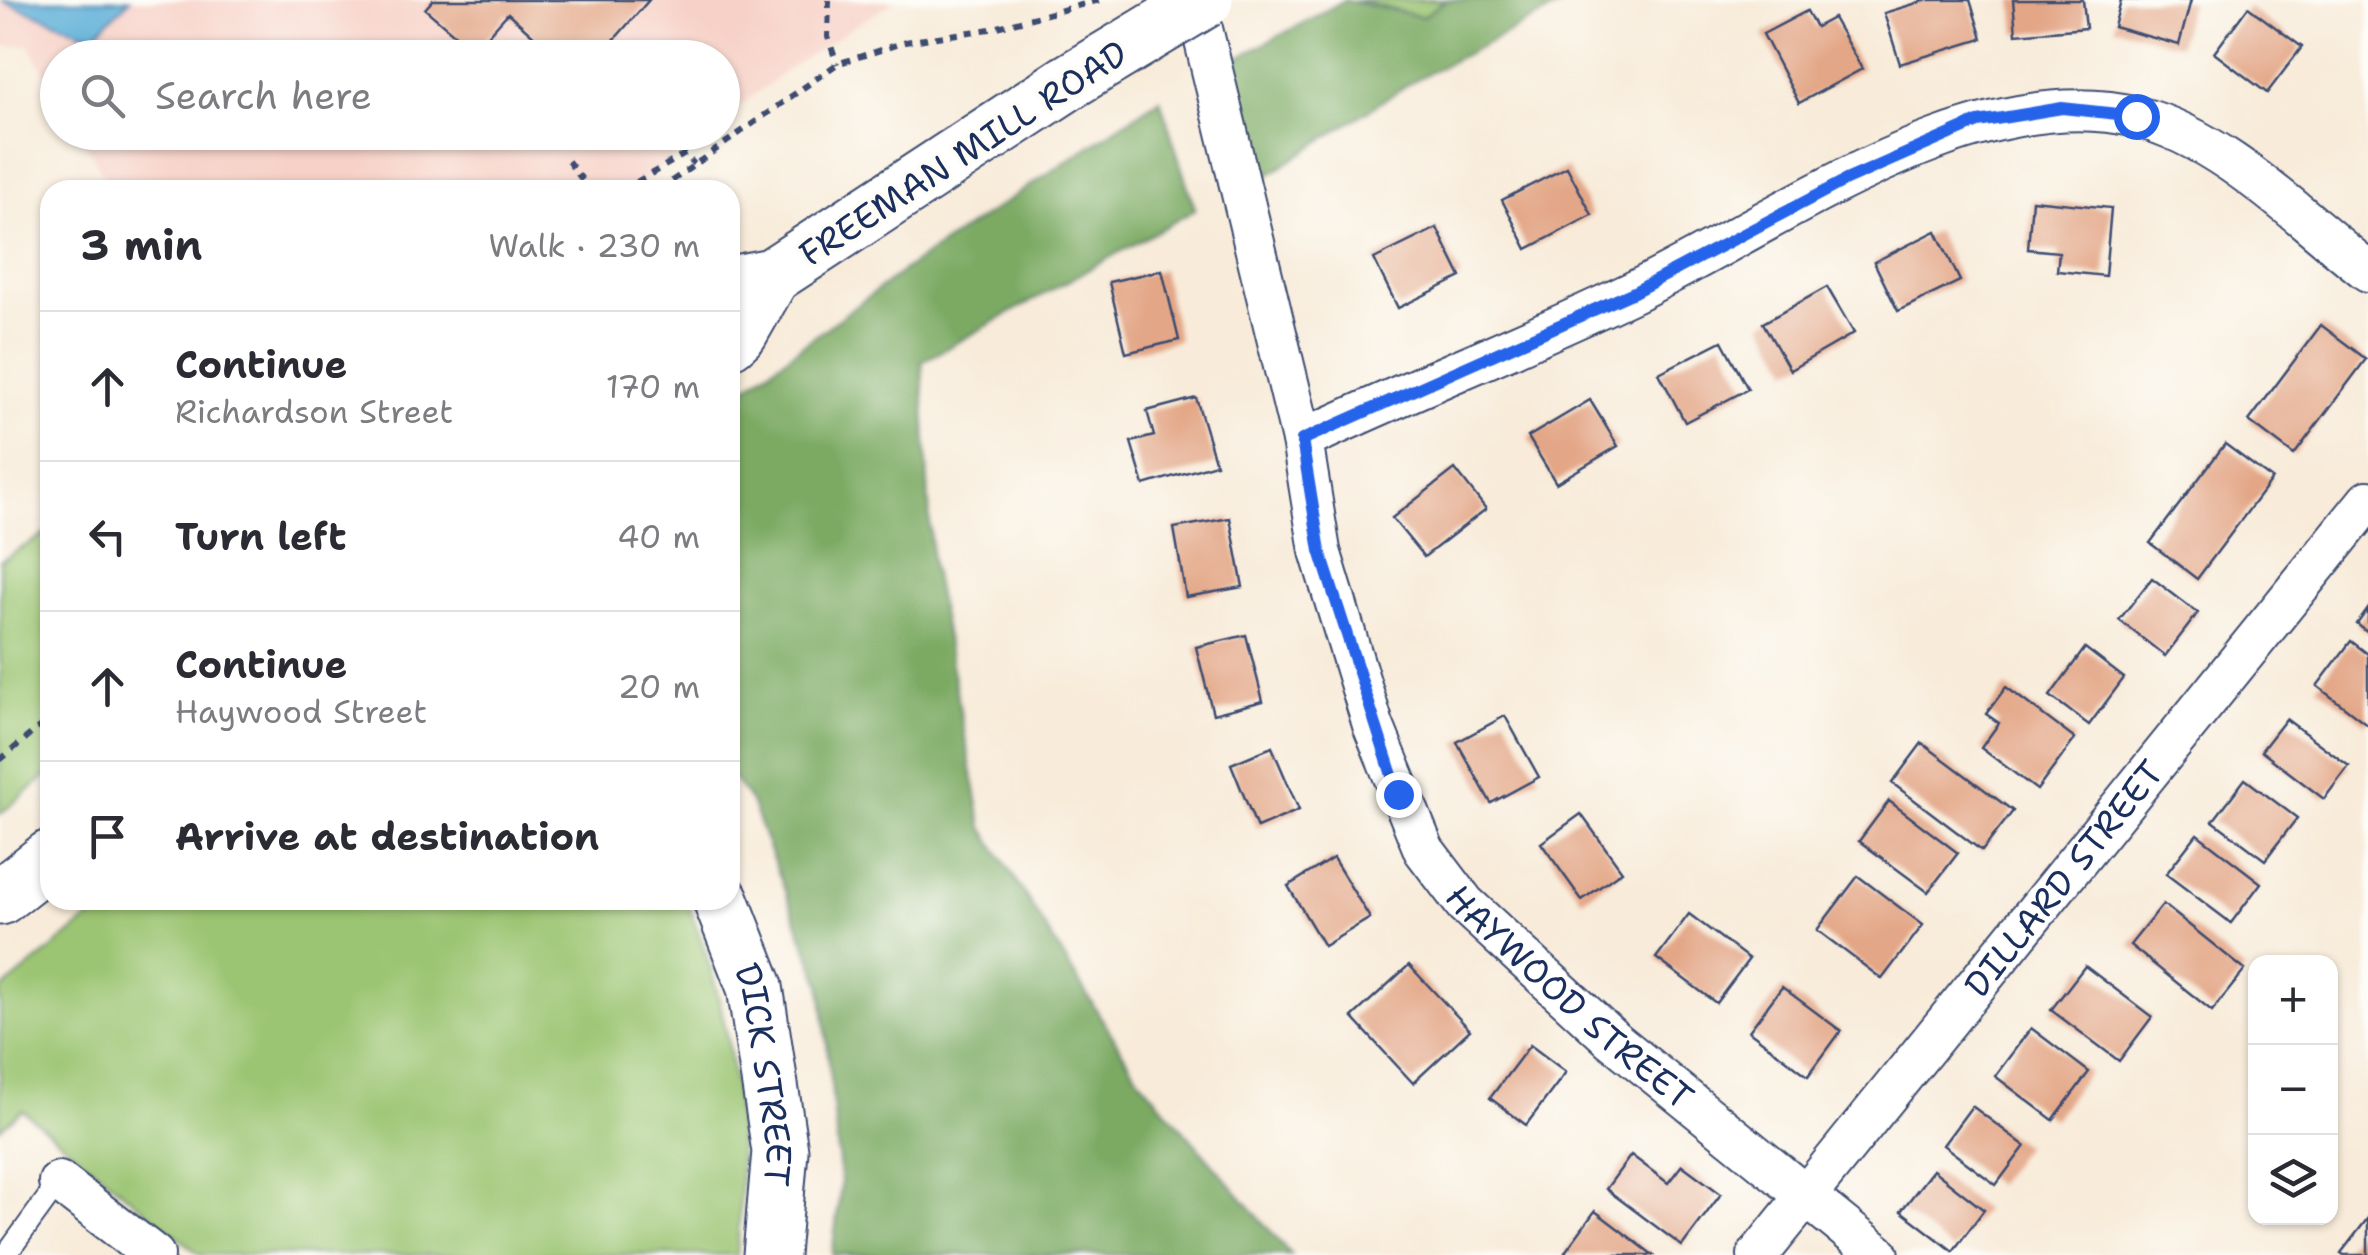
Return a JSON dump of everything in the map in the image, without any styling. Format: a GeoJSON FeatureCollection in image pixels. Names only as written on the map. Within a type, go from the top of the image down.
{"type":"FeatureCollection","features":[{"type":"Feature","properties":{"kind":"main road","name":"FREEMAN MILL ROAD"},"geometry":{"type":"LineString","coordinates":[[740,332],[751,280],[1205,0]]}},
{"type":"Feature","properties":{"kind":"main road"},"geometry":{"type":"LineString","coordinates":[[0,897],[40,866]]}},
{"type":"Feature","properties":{"kind":"main road","name":"DICK STREET"},"geometry":{"type":"LineString","coordinates":[[725,910],[754,987],[780,1151],[771,1255]]}},
{"type":"Feature","properties":{"kind":"street","name":"HAYWOOD STREET"},"geometry":{"type":"LineString","coordinates":[[1195,0],[1302,440],[1320,551],[1398,794],[1424,850],[1465,904],[1612,1039],[1879,1255]]}},
{"type":"Feature","properties":{"kind":"street"},"geometry":{"type":"LineString","coordinates":[[1302,440],[1634,292],[1846,180],[1978,122],[2062,108],[2136,116],[2193,135],[2368,271]]}},
{"type":"Feature","properties":{"kind":"street","name":"DILLARD STREET"},"geometry":{"type":"LineString","coordinates":[[1758,1255],[2368,500]]}},
{"type":"Feature","properties":{"kind":"street"},"geometry":{"type":"LineString","coordinates":[[59,1182],[154,1255]]}},
{"type":"Feature","properties":{"kind":"lane"},"geometry":{"type":"LineString","coordinates":[[6,1255],[59,1182]]}},
{"type":"Feature","properties":{"kind":"path"},"geometry":{"type":"LineString","coordinates":[[829,0],[828,37],[837,64]]}},
{"type":"Feature","properties":{"kind":"path"},"geometry":{"type":"LineString","coordinates":[[740,132],[837,64],[905,42],[990,30],[1100,0]]}},
{"type":"Feature","properties":{"kind":"path"},"geometry":{"type":"LineString","coordinates":[[672,180],[714,150]]}},
{"type":"Feature","properties":{"kind":"path"},"geometry":{"type":"LineString","coordinates":[[640,180],[685,154],[694,164]]}},
{"type":"Feature","properties":{"kind":"path"},"geometry":{"type":"LineString","coordinates":[[568,161],[582,180]]}},
{"type":"Feature","properties":{"kind":"path"},"geometry":{"type":"LineString","coordinates":[[0,760],[40,726]]}},
{"type":"Feature","properties":{"kind":"shaded area"},"geometry":{"type":"Polygon","coordinates":[[[0,0],[896,0],[791,67],[740,106],[740,40],[40,40],[40,64],[29,45],[0,46],[0,0]]]}},
{"type":"Feature","properties":{"kind":"shaded area"},"geometry":{"type":"Polygon","coordinates":[[[89,150],[683,150],[643,180],[106,180],[89,150]]]}},
{"type":"Feature","properties":{"kind":"green space"},"geometry":{"type":"Polygon","coordinates":[[[1345,0],[1422,17],[1446,0],[1572,0],[1413,81],[1267,176],[1233,61],[1345,0]]]}},
{"type":"Feature","properties":{"kind":"green space"},"geometry":{"type":"Polygon","coordinates":[[[1354,0],[1446,0],[1422,17],[1354,0]]]}},
{"type":"Feature","properties":{"kind":"green space"},"geometry":{"type":"Polygon","coordinates":[[[1160,99],[1195,210],[922,362],[932,564],[982,826],[1138,1077],[1291,1255],[832,1255],[841,1183],[821,985],[751,802],[740,787],[740,392],[914,263],[1160,99]]]}},
{"type":"Feature","properties":{"kind":"green space"},"geometry":{"type":"Polygon","coordinates":[[[40,537],[40,781],[0,814],[0,561],[40,537]]]}},
{"type":"Feature","properties":{"kind":"green space"},"geometry":{"type":"Polygon","coordinates":[[[100,910],[690,910],[716,986],[733,1074],[740,1164],[737,1255],[200,1255],[22,1110],[0,1129],[0,991],[100,910]]]}},
{"type":"Feature","properties":{"kind":"water"},"geometry":{"type":"Polygon","coordinates":[[[0,0],[130,0],[93,36],[0,0]]]}},
{"type":"Feature","properties":{"kind":"building"},"geometry":{"type":"Polygon","coordinates":[[[433,0],[649,0],[614,40],[538,40],[508,13],[484,40],[461,40],[425,9],[433,0]]]}},
{"type":"Feature","properties":{"kind":"building"},"geometry":{"type":"Polygon","coordinates":[[[1927,0],[1970,0],[1982,39],[1900,64],[1884,13],[1927,0]]]}},
{"type":"Feature","properties":{"kind":"building"},"geometry":{"type":"Polygon","coordinates":[[[2013,0],[2083,0],[2086,28],[2016,34],[2013,0]]]}},
{"type":"Feature","properties":{"kind":"building"},"geometry":{"type":"Polygon","coordinates":[[[2121,0],[2191,0],[2179,45],[2114,27],[2121,0]]]}},
{"type":"Feature","properties":{"kind":"building"},"geometry":{"type":"Polygon","coordinates":[[[2248,7],[2302,47],[2267,93],[2214,53],[2248,7]]]}},
{"type":"Feature","properties":{"kind":"building"},"geometry":{"type":"Polygon","coordinates":[[[1807,11],[1816,27],[1833,18],[1862,69],[1799,103],[1763,34],[1807,11]]]}},
{"type":"Feature","properties":{"kind":"building"},"geometry":{"type":"Polygon","coordinates":[[[1567,167],[1592,215],[1527,249],[1502,200],[1567,167]]]}},
{"type":"Feature","properties":{"kind":"building"},"geometry":{"type":"Polygon","coordinates":[[[2032,200],[2111,208],[2105,276],[2057,271],[2059,252],[2028,249],[2032,200]]]}},
{"type":"Feature","properties":{"kind":"building"},"geometry":{"type":"Polygon","coordinates":[[[1437,228],[1461,277],[1398,308],[1374,259],[1437,228]]]}},
{"type":"Feature","properties":{"kind":"building"},"geometry":{"type":"Polygon","coordinates":[[[1936,231],[1960,281],[1898,311],[1874,262],[1936,231]]]}},
{"type":"Feature","properties":{"kind":"building"},"geometry":{"type":"Polygon","coordinates":[[[1162,270],[1179,340],[1126,353],[1109,282],[1162,270]]]}},
{"type":"Feature","properties":{"kind":"building"},"geometry":{"type":"Polygon","coordinates":[[[1827,287],[1854,333],[1790,370],[1763,323],[1827,287]]]}},
{"type":"Feature","properties":{"kind":"building"},"geometry":{"type":"Polygon","coordinates":[[[2321,325],[2366,359],[2294,455],[2249,421],[2321,325]]]}},
{"type":"Feature","properties":{"kind":"building"},"geometry":{"type":"Polygon","coordinates":[[[1722,341],[1748,389],[1685,422],[1659,373],[1722,341]]]}},
{"type":"Feature","properties":{"kind":"building"},"geometry":{"type":"Polygon","coordinates":[[[1196,398],[1216,464],[1144,485],[1131,442],[1154,436],[1147,411],[1196,398]]]}},
{"type":"Feature","properties":{"kind":"building"},"geometry":{"type":"Polygon","coordinates":[[[1590,400],[1618,446],[1556,483],[1528,437],[1590,400]]]}},
{"type":"Feature","properties":{"kind":"building"},"geometry":{"type":"Polygon","coordinates":[[[2225,444],[2272,479],[2197,579],[2150,543],[2225,444]]]}},
{"type":"Feature","properties":{"kind":"building"},"geometry":{"type":"Polygon","coordinates":[[[1455,469],[1486,509],[1424,557],[1392,518],[1455,469]]]}},
{"type":"Feature","properties":{"kind":"building"},"geometry":{"type":"Polygon","coordinates":[[[1230,518],[1243,587],[1186,597],[1174,528],[1230,518]]]}},
{"type":"Feature","properties":{"kind":"building"},"geometry":{"type":"Polygon","coordinates":[[[2152,578],[2198,613],[2165,656],[2119,620],[2152,578]]]}},
{"type":"Feature","properties":{"kind":"building"},"geometry":{"type":"Polygon","coordinates":[[[2368,609],[2368,633],[2357,624],[2368,609]]]}},
{"type":"Feature","properties":{"kind":"building"},"geometry":{"type":"Polygon","coordinates":[[[1246,635],[1263,701],[1213,714],[1196,647],[1246,635]]]}},
{"type":"Feature","properties":{"kind":"building"},"geometry":{"type":"Polygon","coordinates":[[[2351,641],[2368,654],[2368,725],[2317,686],[2351,641]]]}},
{"type":"Feature","properties":{"kind":"building"},"geometry":{"type":"Polygon","coordinates":[[[2085,648],[2124,678],[2089,725],[2050,696],[2085,648]]]}},
{"type":"Feature","properties":{"kind":"building"},"geometry":{"type":"Polygon","coordinates":[[[2006,687],[2075,739],[2037,790],[1981,748],[1999,723],[1986,714],[2006,687]]]}},
{"type":"Feature","properties":{"kind":"building"},"geometry":{"type":"Polygon","coordinates":[[[1505,716],[1539,777],[1491,803],[1457,742],[1505,716]]]}},
{"type":"Feature","properties":{"kind":"building"},"geometry":{"type":"Polygon","coordinates":[[[2286,719],[2349,766],[2324,799],[2261,751],[2286,719]]]}},
{"type":"Feature","properties":{"kind":"building"},"geometry":{"type":"Polygon","coordinates":[[[1922,743],[2013,811],[1982,851],[1892,783],[1922,743]]]}},
{"type":"Feature","properties":{"kind":"building"},"geometry":{"type":"Polygon","coordinates":[[[1272,747],[1299,810],[1257,828],[1231,764],[1272,747]]]}},
{"type":"Feature","properties":{"kind":"building"},"geometry":{"type":"Polygon","coordinates":[[[2245,779],[2297,818],[2265,860],[2213,821],[2245,779]]]}},
{"type":"Feature","properties":{"kind":"building"},"geometry":{"type":"Polygon","coordinates":[[[1889,801],[1958,853],[1928,892],[1859,841],[1889,801]]]}},
{"type":"Feature","properties":{"kind":"building"},"geometry":{"type":"Polygon","coordinates":[[[1581,814],[1622,871],[1582,900],[1541,843],[1581,814]]]}},
{"type":"Feature","properties":{"kind":"building"},"geometry":{"type":"Polygon","coordinates":[[[2197,834],[2261,883],[2231,923],[2166,874],[2197,834]]]}},
{"type":"Feature","properties":{"kind":"building"},"geometry":{"type":"Polygon","coordinates":[[[1333,858],[1370,918],[1324,946],[1288,886],[1333,858]]]}},
{"type":"Feature","properties":{"kind":"building"},"geometry":{"type":"Polygon","coordinates":[[[1858,876],[1923,925],[1882,979],[1817,930],[1858,876]]]}},
{"type":"Feature","properties":{"kind":"building"},"geometry":{"type":"Polygon","coordinates":[[[2163,904],[2245,970],[2212,1011],[2130,945],[2163,904]]]}},
{"type":"Feature","properties":{"kind":"building"},"geometry":{"type":"Polygon","coordinates":[[[1689,914],[1749,959],[1716,1003],[1656,958],[1689,914]]]}},
{"type":"Feature","properties":{"kind":"building"},"geometry":{"type":"Polygon","coordinates":[[[1409,965],[1470,1030],[1413,1083],[1352,1017],[1409,965]]]}},
{"type":"Feature","properties":{"kind":"building"},"geometry":{"type":"Polygon","coordinates":[[[2085,966],[2152,1017],[2119,1061],[2051,1010],[2085,966]]]}},
{"type":"Feature","properties":{"kind":"building"},"geometry":{"type":"Polygon","coordinates":[[[1782,987],[1841,1031],[1808,1076],[1749,1031],[1782,987]]]}},
{"type":"Feature","properties":{"kind":"building"},"geometry":{"type":"Polygon","coordinates":[[[2031,1028],[2089,1072],[2053,1120],[1995,1076],[2031,1028]]]}},
{"type":"Feature","properties":{"kind":"building"},"geometry":{"type":"Polygon","coordinates":[[[1530,1045],[1566,1072],[1526,1125],[1490,1098],[1530,1045]]]}},
{"type":"Feature","properties":{"kind":"building"},"geometry":{"type":"Polygon","coordinates":[[[1972,1106],[2025,1146],[1996,1185],[1943,1145],[1972,1106]]]}},
{"type":"Feature","properties":{"kind":"building"},"geometry":{"type":"Polygon","coordinates":[[[1631,1155],[1668,1183],[1682,1165],[1721,1194],[1682,1246],[1606,1189],[1631,1155]]]}},
{"type":"Feature","properties":{"kind":"building"},"geometry":{"type":"Polygon","coordinates":[[[1933,1170],[1984,1210],[1953,1251],[1901,1211],[1933,1170]]]}},
{"type":"Feature","properties":{"kind":"building"},"geometry":{"type":"Polygon","coordinates":[[[1595,1211],[1653,1255],[1565,1252],[1595,1211]]]}},
{"type":"Feature","properties":{"kind":"building"},"geometry":{"type":"Polygon","coordinates":[[[2368,1218],[2368,1255],[2341,1253],[2368,1218]]]}},
{"type":"Feature","properties":{"kind":"route"},"geometry":{"type":"LineString","coordinates":[[1398,794],[1320,551],[1302,440],[1634,292],[1846,180],[1978,122],[2062,108],[2136,116]]}}]}
